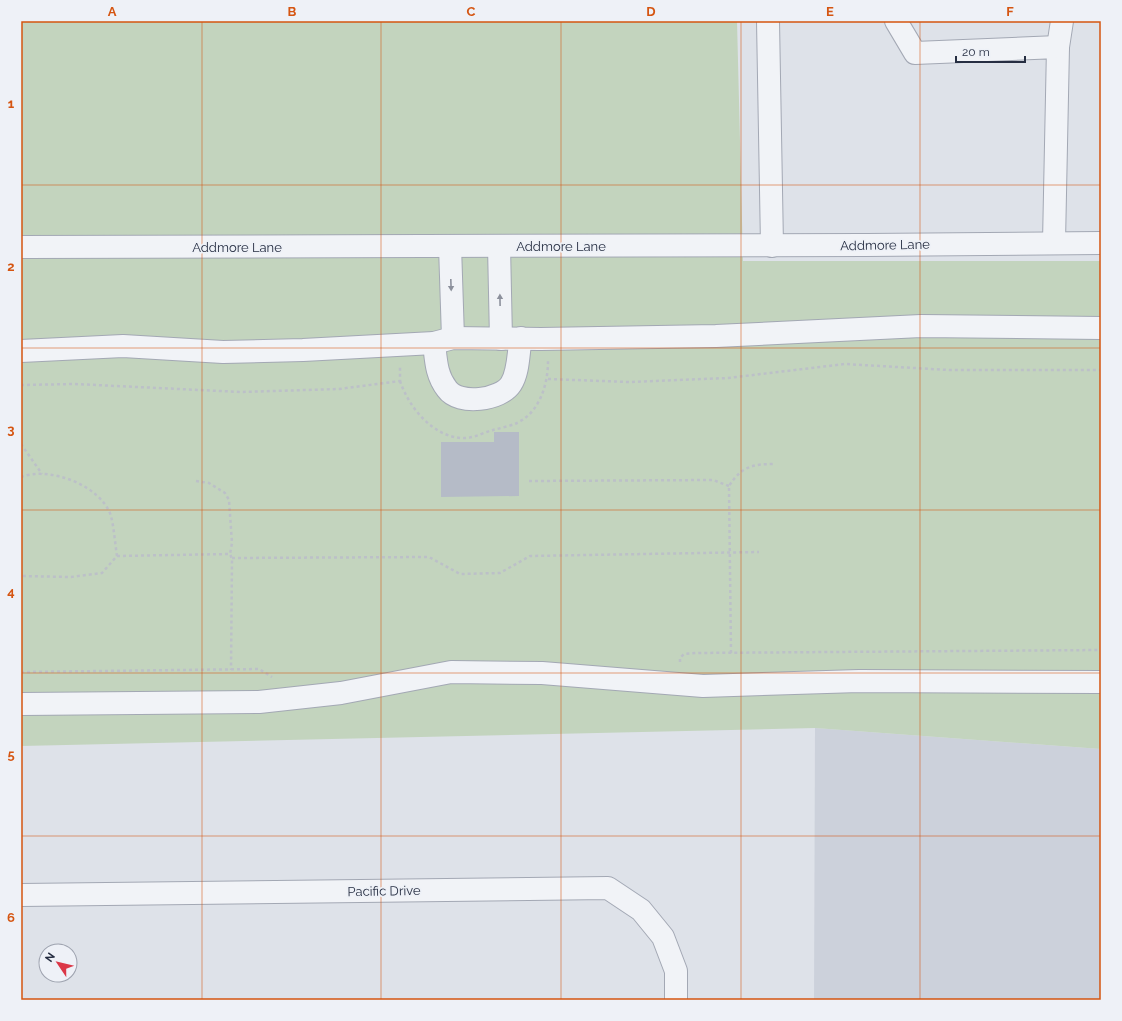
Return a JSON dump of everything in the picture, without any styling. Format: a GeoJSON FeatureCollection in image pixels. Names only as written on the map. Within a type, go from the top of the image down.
{"type":"FeatureCollection","features":[{"type":"Feature","properties":{"kind":"street"},"geometry":{"type":"LineString","coordinates":[[768,21],[772,246]]}},
{"type":"Feature","properties":{"kind":"street"},"geometry":{"type":"LineString","coordinates":[[896,21],[915,52],[1058,47]]}},
{"type":"Feature","properties":{"kind":"street"},"geometry":{"type":"LineString","coordinates":[[1054,242],[1058,47],[1062,21]]}},
{"type":"Feature","properties":{"kind":"street","name":"Addmore Lane"},"geometry":{"type":"LineString","coordinates":[[21,247],[772,246],[1054,242],[1101,243]]}},
{"type":"Feature","properties":{"kind":"street"},"geometry":{"type":"LineString","coordinates":[[450,246],[443,340],[437,373],[448,391],[460,397],[476,400],[495,396],[511,384],[516,371],[498,246]]}},
{"type":"Feature","properties":{"kind":"street"},"geometry":{"type":"LineString","coordinates":[[21,352],[123,346],[223,352],[303,350],[443,340],[716,336],[922,326],[1101,328]]}},
{"type":"Feature","properties":{"kind":"street"},"geometry":{"type":"LineString","coordinates":[[21,704],[259,702],[341,693],[451,672],[542,673],[702,686],[859,681],[1101,682]]}},
{"type":"Feature","properties":{"kind":"street","name":"Pacific Drive"},"geometry":{"type":"LineString","coordinates":[[21,895],[608,888],[640,910],[663,937],[676,971],[676,1000]]}},
{"type":"Feature","properties":{"kind":"path"},"geometry":{"type":"LineString","coordinates":[[21,385],[82,384],[241,392],[339,389],[400,381],[399,344]]}},
{"type":"Feature","properties":{"kind":"path"},"geometry":{"type":"LineString","coordinates":[[548,379],[629,382],[728,378],[845,364],[949,370],[1101,370]]}},
{"type":"Feature","properties":{"kind":"path"},"geometry":{"type":"LineString","coordinates":[[21,444],[42,474]]}},
{"type":"Feature","properties":{"kind":"path"},"geometry":{"type":"LineString","coordinates":[[731,653],[729,486],[736,476],[753,464],[774,464]]}},
{"type":"Feature","properties":{"kind":"path"},"geometry":{"type":"LineString","coordinates":[[21,477],[29,474],[42,474],[68,478],[96,495],[110,515],[117,556]]}},
{"type":"Feature","properties":{"kind":"path"},"geometry":{"type":"LineString","coordinates":[[529,481],[713,480],[729,486]]}},
{"type":"Feature","properties":{"kind":"path"},"geometry":{"type":"LineString","coordinates":[[196,481],[209,483],[225,493],[229,500],[232,543],[230,554],[232,558],[231,670]]}},
{"type":"Feature","properties":{"kind":"path"},"geometry":{"type":"LineString","coordinates":[[232,558],[429,557],[460,574],[500,573],[530,556],[730,551],[759,552]]}},
{"type":"Feature","properties":{"kind":"path"},"geometry":{"type":"LineString","coordinates":[[21,576],[71,578],[102,573],[117,556],[230,554]]}},
{"type":"Feature","properties":{"kind":"shaded area"},"geometry":{"type":"Polygon","coordinates":[[[815,728],[1101,749],[1101,1000],[814,1000],[815,728]]]}},
{"type":"Feature","properties":{"kind":"green space"},"geometry":{"type":"Polygon","coordinates":[[[21,21],[737,21],[743,261],[1101,261],[1101,749],[815,728],[21,746],[21,21]]]}},
{"type":"Feature","properties":{"kind":"building"},"geometry":{"type":"Polygon","coordinates":[[[494,432],[519,432],[519,496],[441,497],[441,442],[494,442],[494,432]]]}}]}
